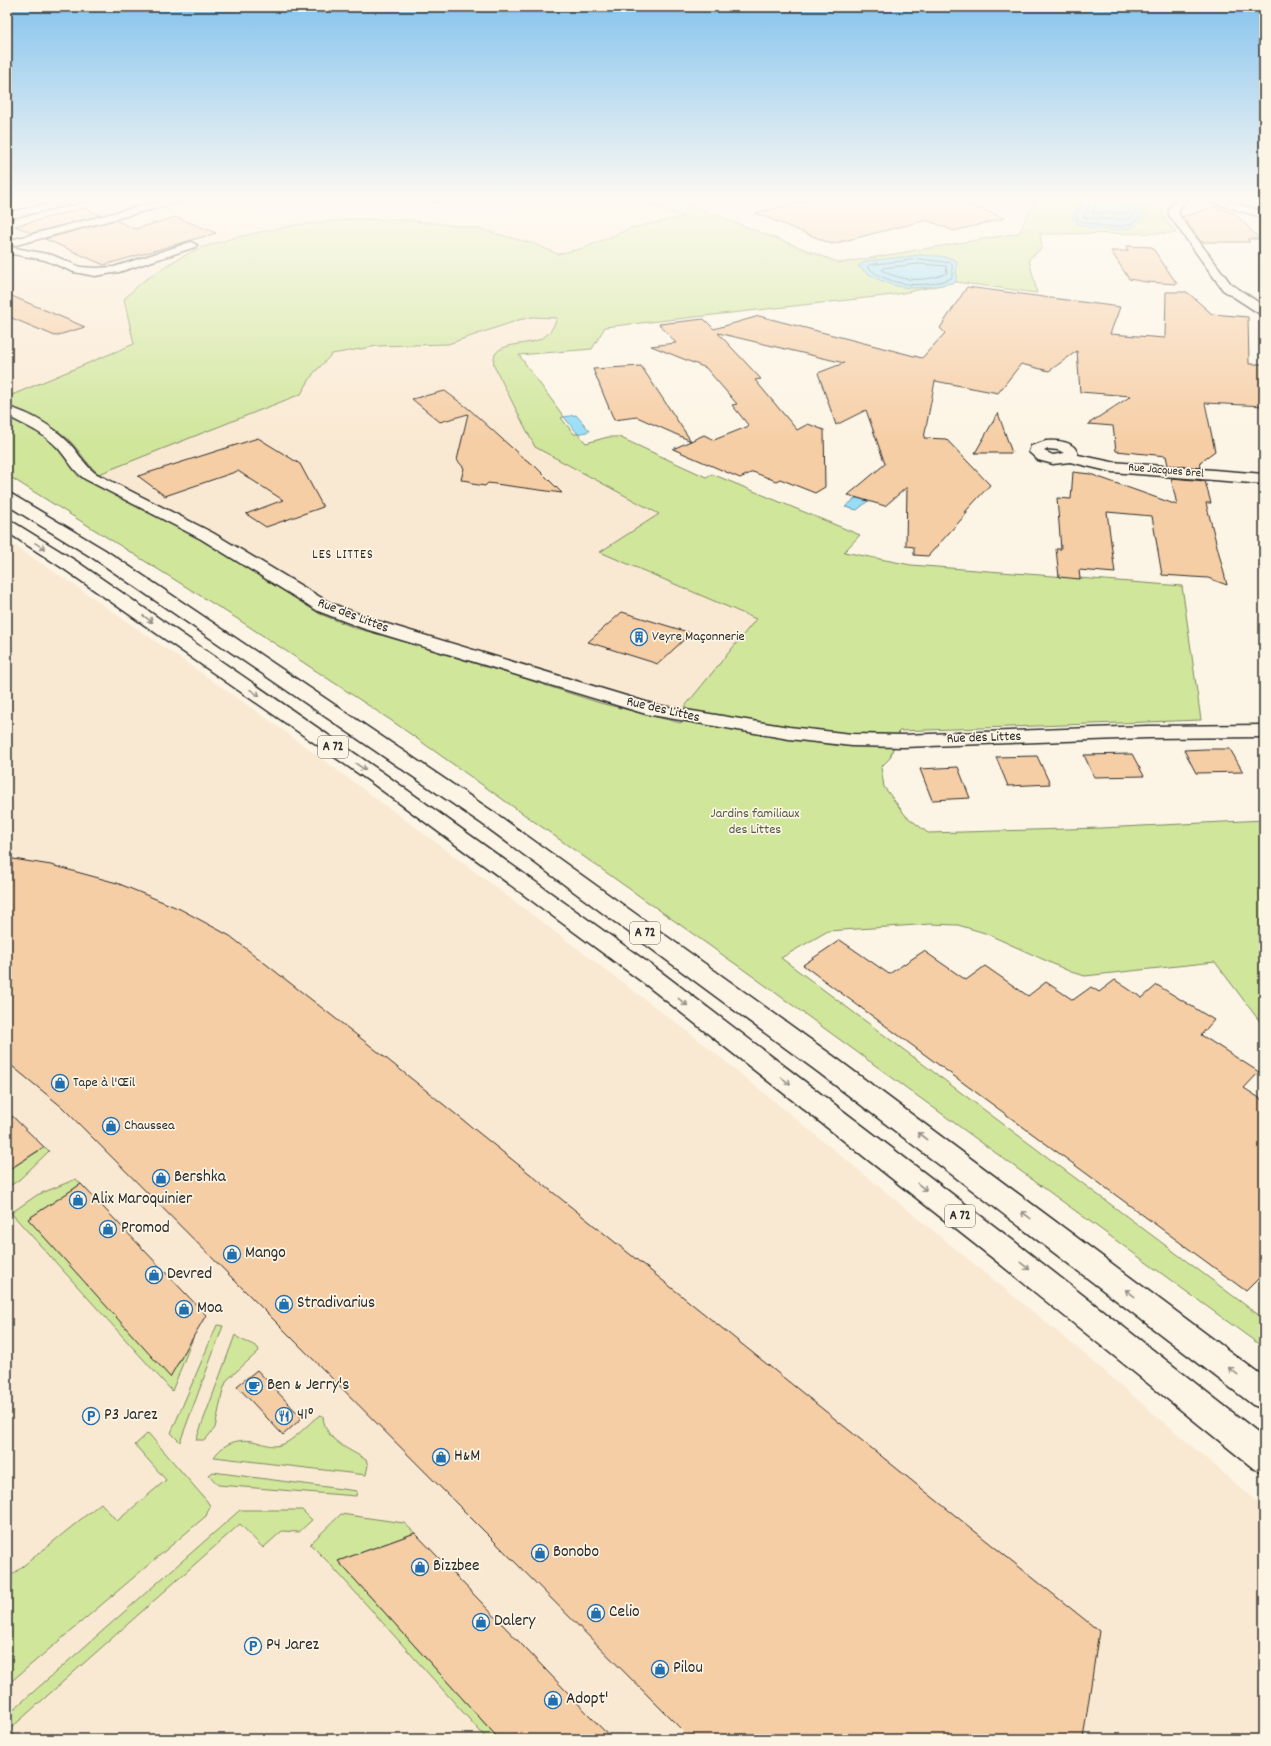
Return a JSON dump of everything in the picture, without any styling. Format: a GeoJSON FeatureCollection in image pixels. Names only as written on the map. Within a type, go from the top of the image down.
{"type":"FeatureCollection","features":[{"type":"Feature","properties":{"kind":"main road"},"geometry":{"type":"LineString","coordinates":[[1222,280],[1227,287],[1242,299],[1264,312]]}},
{"type":"Feature","properties":{"kind":"main road"},"geometry":{"type":"LineString","coordinates":[[1242,299],[1264,297]]}},
{"type":"Feature","properties":{"kind":"main road","name":"Rue des Littes"},"geometry":{"type":"LineString","coordinates":[[7,411],[51,434],[62,443],[84,472],[207,536],[324,606],[368,624],[653,710],[789,733],[877,741],[1204,731],[1264,731]]}},
{"type":"Feature","properties":{"kind":"main road","name":"Rue Jacques Brel"},"geometry":{"type":"LineString","coordinates":[[1069,457],[1112,467],[1264,479]]}},
{"type":"Feature","properties":{"kind":"main road","name":"A 72"},"geometry":{"type":"LineString","coordinates":[[7,498],[99,554],[488,818],[828,1065],[1264,1395]]}},
{"type":"Feature","properties":{"kind":"main road","name":"A 72"},"geometry":{"type":"LineString","coordinates":[[7,525],[70,565],[379,779],[652,978],[1005,1251],[1264,1457]]}},
{"type":"Feature","properties":{"kind":"shaded area"},"geometry":{"type":"Polygon","coordinates":[[[7,280],[145,280],[141,283],[134,344],[7,397],[7,280]]]}},
{"type":"Feature","properties":{"kind":"shaded area"},"geometry":{"type":"Polygon","coordinates":[[[532,317],[557,318],[553,328],[542,339],[493,359],[498,376],[535,447],[659,515],[600,552],[757,619],[686,705],[681,723],[600,703],[430,648],[355,628],[320,614],[231,556],[85,480],[301,394],[313,374],[332,354],[377,346],[448,344],[532,317]]]}},
{"type":"Feature","properties":{"kind":"shaded area"},"geometry":{"type":"Polygon","coordinates":[[[7,541],[70,582],[269,720],[445,849],[699,1040],[1074,1345],[1264,1508],[1264,1739],[7,1739],[7,541]]]}},
{"type":"Feature","properties":{"kind":"green space","name":"Jardins familiaux des Littes"},"geometry":{"type":"Polygon","coordinates":[[[145,280],[1034,280],[1037,293],[956,282],[893,295],[605,327],[592,349],[519,355],[564,417],[561,418],[574,434],[578,434],[586,443],[608,437],[619,437],[706,477],[712,474],[860,535],[844,552],[911,565],[1182,586],[1201,720],[899,731],[890,758],[881,767],[884,787],[906,816],[928,833],[1101,828],[1264,820],[1264,1027],[1215,962],[1085,976],[1071,972],[985,933],[958,925],[931,924],[828,931],[781,958],[1264,1319],[1264,1348],[751,975],[392,721],[236,618],[7,475],[7,415],[34,429],[47,438],[61,451],[78,476],[206,541],[320,614],[355,628],[430,648],[600,703],[681,723],[686,705],[756,619],[600,552],[659,514],[535,447],[494,366],[494,357],[497,352],[503,348],[542,338],[551,330],[557,318],[532,317],[519,320],[448,344],[377,346],[332,354],[313,374],[301,394],[99,474],[89,465],[67,438],[42,422],[7,406],[7,397],[134,344],[124,299],[145,280]]]}},
{"type":"Feature","properties":{"kind":"green space"},"geometry":{"type":"Polygon","coordinates":[[[45,1147],[49,1151],[20,1179],[7,1188],[7,1171],[45,1147]]]}},
{"type":"Feature","properties":{"kind":"green space"},"geometry":{"type":"Polygon","coordinates":[[[76,1179],[81,1184],[28,1219],[170,1376],[193,1338],[172,1391],[11,1213],[37,1195],[76,1179]]]}},
{"type":"Feature","properties":{"kind":"green space"},"geometry":{"type":"Polygon","coordinates":[[[217,1325],[223,1326],[180,1442],[171,1433],[217,1325]]]}},
{"type":"Feature","properties":{"kind":"green space"},"geometry":{"type":"Polygon","coordinates":[[[235,1335],[258,1348],[259,1351],[227,1380],[223,1390],[215,1428],[205,1440],[196,1440],[235,1335]]]}},
{"type":"Feature","properties":{"kind":"green space"},"geometry":{"type":"Polygon","coordinates":[[[320,1415],[323,1416],[328,1432],[333,1438],[345,1448],[366,1460],[368,1465],[366,1475],[214,1457],[223,1447],[234,1442],[247,1440],[273,1446],[281,1445],[291,1440],[320,1415]]]}},
{"type":"Feature","properties":{"kind":"green space"},"geometry":{"type":"Polygon","coordinates":[[[148,1433],[207,1501],[210,1506],[206,1516],[7,1685],[7,1579],[101,1503],[117,1521],[166,1480],[135,1445],[148,1433]]]}},
{"type":"Feature","properties":{"kind":"green space"},"geometry":{"type":"Polygon","coordinates":[[[213,1472],[357,1491],[356,1496],[218,1485],[209,1475],[213,1472]]]}},
{"type":"Feature","properties":{"kind":"green space"},"geometry":{"type":"Polygon","coordinates":[[[240,1510],[302,1510],[312,1520],[299,1532],[282,1531],[263,1548],[240,1524],[10,1729],[16,1739],[7,1739],[7,1715],[240,1510]]]}},
{"type":"Feature","properties":{"kind":"green space"},"geometry":{"type":"Polygon","coordinates":[[[341,1514],[404,1523],[415,1533],[338,1561],[499,1739],[487,1739],[329,1563],[310,1544],[341,1514]]]}},
{"type":"Feature","properties":{"kind":"water"},"geometry":{"type":"Polygon","coordinates":[[[881,280],[956,280],[956,282],[935,286],[916,288],[897,286],[881,280]]]}},
{"type":"Feature","properties":{"kind":"water"},"geometry":{"type":"Polygon","coordinates":[[[576,415],[590,431],[578,434],[564,417],[576,415]]]}},
{"type":"Feature","properties":{"kind":"water"},"geometry":{"type":"Polygon","coordinates":[[[856,498],[868,501],[857,510],[845,507],[856,498]]]}},
{"type":"Feature","properties":{"kind":"building"},"geometry":{"type":"Polygon","coordinates":[[[1137,280],[1175,280],[1177,284],[1137,280]]]}},
{"type":"Feature","properties":{"kind":"building"},"geometry":{"type":"Polygon","coordinates":[[[967,287],[1120,307],[1110,334],[1165,338],[1166,292],[1187,292],[1212,314],[1248,317],[1249,364],[1264,364],[1264,406],[1205,403],[1215,451],[1200,462],[1201,468],[1168,465],[1166,456],[1116,451],[1113,426],[1088,424],[1131,396],[1080,392],[1077,351],[1049,371],[1021,364],[998,393],[935,381],[924,438],[946,439],[990,485],[928,556],[914,555],[914,547],[906,546],[907,487],[885,506],[848,495],[885,464],[866,410],[836,425],[818,373],[844,363],[718,333],[761,379],[755,380],[797,430],[808,424],[824,430],[825,487],[815,493],[780,479],[776,481],[753,472],[740,478],[673,449],[704,435],[714,440],[749,426],[732,405],[737,404],[706,368],[651,346],[676,343],[659,324],[704,319],[714,329],[759,316],[922,358],[945,333],[940,328],[967,287]]]}},
{"type":"Feature","properties":{"kind":"building"},"geometry":{"type":"Polygon","coordinates":[[[7,294],[85,327],[55,336],[7,316],[7,294]]]}},
{"type":"Feature","properties":{"kind":"building"},"geometry":{"type":"Polygon","coordinates":[[[641,366],[691,441],[637,417],[614,420],[593,369],[641,366]]]}},
{"type":"Feature","properties":{"kind":"building"},"geometry":{"type":"Polygon","coordinates":[[[445,391],[469,409],[522,457],[534,465],[562,493],[488,483],[485,486],[472,484],[470,481],[461,480],[464,468],[457,460],[468,414],[440,422],[412,399],[445,391]]]}},
{"type":"Feature","properties":{"kind":"building"},"geometry":{"type":"Polygon","coordinates":[[[998,413],[1012,453],[975,453],[998,413]]]}},
{"type":"Feature","properties":{"kind":"building"},"geometry":{"type":"Polygon","coordinates":[[[258,438],[300,464],[323,507],[266,527],[246,514],[283,500],[238,471],[165,496],[138,476],[258,438]]]}},
{"type":"Feature","properties":{"kind":"building"},"geometry":{"type":"Polygon","coordinates":[[[1073,472],[1090,474],[1177,505],[1171,478],[1205,481],[1211,503],[1206,503],[1227,585],[1208,578],[1162,575],[1152,516],[1107,512],[1115,573],[1079,570],[1080,579],[1059,577],[1056,549],[1061,549],[1057,498],[1071,499],[1073,472]]]}},
{"type":"Feature","properties":{"kind":"building","name":"Veyre Maçonnerie"},"geometry":{"type":"Polygon","coordinates":[[[622,612],[691,633],[658,664],[588,642],[622,612]]]}},
{"type":"Feature","properties":{"kind":"building"},"geometry":{"type":"Polygon","coordinates":[[[1230,749],[1243,772],[1196,773],[1184,750],[1230,749]]]}},
{"type":"Feature","properties":{"kind":"building"},"geometry":{"type":"Polygon","coordinates":[[[1132,754],[1144,776],[1094,777],[1084,755],[1132,754]]]}},
{"type":"Feature","properties":{"kind":"building"},"geometry":{"type":"Polygon","coordinates":[[[1037,756],[1050,784],[1008,786],[996,757],[1037,756]]]}},
{"type":"Feature","properties":{"kind":"building"},"geometry":{"type":"Polygon","coordinates":[[[958,767],[970,798],[932,800],[920,769],[958,767]]]}},
{"type":"Feature","properties":{"kind":"building"},"geometry":{"type":"Polygon","coordinates":[[[7,858],[51,865],[117,883],[180,909],[230,936],[372,1047],[1099,1631],[1083,1739],[691,1739],[62,1107],[7,1062],[7,858]]]}},
{"type":"Feature","properties":{"kind":"building"},"geometry":{"type":"Polygon","coordinates":[[[840,940],[889,974],[924,951],[966,980],[985,966],[1028,996],[1046,982],[1073,1000],[1091,987],[1099,992],[1115,980],[1142,998],[1157,985],[1214,1020],[1201,1035],[1259,1072],[1244,1088],[1264,1101],[1264,1273],[1246,1291],[803,965],[840,940]]]}},
{"type":"Feature","properties":{"kind":"building"},"geometry":{"type":"Polygon","coordinates":[[[7,1111],[44,1147],[7,1171],[7,1111]]]}},
{"type":"Feature","properties":{"kind":"building"},"geometry":{"type":"Polygon","coordinates":[[[81,1184],[206,1315],[170,1377],[28,1219],[81,1184]]]}},
{"type":"Feature","properties":{"kind":"building"},"geometry":{"type":"Polygon","coordinates":[[[257,1370],[302,1418],[283,1435],[237,1386],[257,1370]]]}},
{"type":"Feature","properties":{"kind":"building"},"geometry":{"type":"Polygon","coordinates":[[[415,1533],[612,1739],[499,1739],[338,1561],[415,1533]]]}},
{"type":"Feature","properties":{"kind":"place","name":"Veyre Maçonnerie"},"geometry":{"type":"Point","coordinates":[639,637]}},
{"type":"Feature","properties":{"kind":"place","name":"Tape à l'Œil"},"geometry":{"type":"Point","coordinates":[60,1083]}},
{"type":"Feature","properties":{"kind":"place","name":"Chaussea"},"geometry":{"type":"Point","coordinates":[111,1126]}},
{"type":"Feature","properties":{"kind":"place","name":"Bershka"},"geometry":{"type":"Point","coordinates":[161,1178]}},
{"type":"Feature","properties":{"kind":"place","name":"Alix Maroquinier"},"geometry":{"type":"Point","coordinates":[78,1200]}},
{"type":"Feature","properties":{"kind":"place","name":"Promod"},"geometry":{"type":"Point","coordinates":[108,1229]}},
{"type":"Feature","properties":{"kind":"place","name":"Mango"},"geometry":{"type":"Point","coordinates":[232,1254]}},
{"type":"Feature","properties":{"kind":"place","name":"Devred"},"geometry":{"type":"Point","coordinates":[154,1275]}},
{"type":"Feature","properties":{"kind":"place","name":"Stradivarius"},"geometry":{"type":"Point","coordinates":[284,1304]}},
{"type":"Feature","properties":{"kind":"place","name":"Moa"},"geometry":{"type":"Point","coordinates":[184,1309]}},
{"type":"Feature","properties":{"kind":"place","name":"Ben & Jerry's"},"geometry":{"type":"Point","coordinates":[254,1386]}},
{"type":"Feature","properties":{"kind":"place","name":"P3 Jarez"},"geometry":{"type":"Point","coordinates":[91,1416]}},
{"type":"Feature","properties":{"kind":"place","name":"41°"},"geometry":{"type":"Point","coordinates":[284,1416]}},
{"type":"Feature","properties":{"kind":"place","name":"H&M"},"geometry":{"type":"Point","coordinates":[441,1457]}},
{"type":"Feature","properties":{"kind":"place","name":"Bonobo"},"geometry":{"type":"Point","coordinates":[540,1553]}},
{"type":"Feature","properties":{"kind":"place","name":"Bizzbee"},"geometry":{"type":"Point","coordinates":[420,1567]}},
{"type":"Feature","properties":{"kind":"place","name":"Celio"},"geometry":{"type":"Point","coordinates":[596,1613]}},
{"type":"Feature","properties":{"kind":"place","name":"Dalery"},"geometry":{"type":"Point","coordinates":[481,1622]}},
{"type":"Feature","properties":{"kind":"place","name":"P4 Jarez"},"geometry":{"type":"Point","coordinates":[253,1646]}},
{"type":"Feature","properties":{"kind":"place","name":"Pilou"},"geometry":{"type":"Point","coordinates":[660,1669]}},
{"type":"Feature","properties":{"kind":"place","name":"Adopt'"},"geometry":{"type":"Point","coordinates":[553,1700]}},
{"type":"Feature","properties":{"kind":"district","name":"LES LITTES"},"geometry":{"type":"Point","coordinates":[343,555]}}]}
